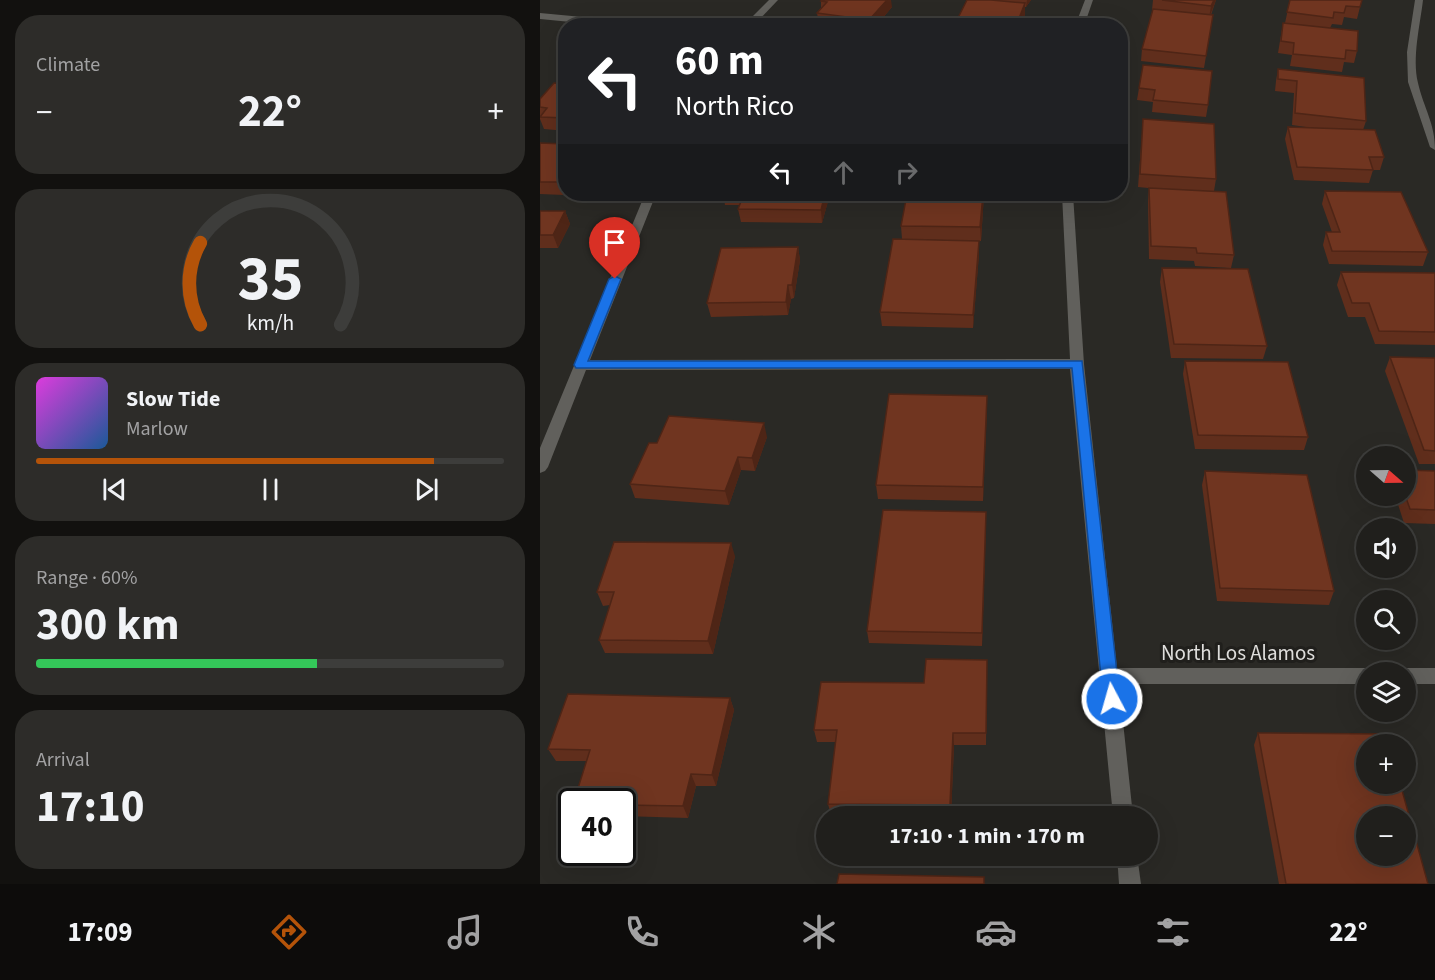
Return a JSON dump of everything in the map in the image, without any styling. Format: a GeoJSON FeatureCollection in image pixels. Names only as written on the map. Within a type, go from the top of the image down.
{"type":"FeatureCollection","features":[{"type":"Feature","properties":{"kind":"street"},"geometry":{"type":"LineString","coordinates":[[755,18],[774,0]]}},
{"type":"Feature","properties":{"kind":"street"},"geometry":{"type":"LineString","coordinates":[[1082,18],[1089,0]]}},
{"type":"Feature","properties":{"kind":"street"},"geometry":{"type":"LineString","coordinates":[[1419,0],[1412,52],[1413,82],[1435,147]]}},
{"type":"Feature","properties":{"kind":"street"},"geometry":{"type":"LineString","coordinates":[[540,16],[561,18]]}},
{"type":"Feature","properties":{"kind":"street"},"geometry":{"type":"LineString","coordinates":[[540,467],[647,201]]}},
{"type":"Feature","properties":{"kind":"street"},"geometry":{"type":"LineString","coordinates":[[1068,201],[1077,364],[1122,806]]}},
{"type":"Feature","properties":{"kind":"street"},"geometry":{"type":"LineString","coordinates":[[580,365],[1077,364]]}},
{"type":"Feature","properties":{"kind":"street","name":"North Los Alamos"},"geometry":{"type":"LineString","coordinates":[[1109,676],[1356,676]]}},
{"type":"Feature","properties":{"kind":"street"},"geometry":{"type":"LineString","coordinates":[[1416,676],[1435,676]]}},
{"type":"Feature","properties":{"kind":"street"},"geometry":{"type":"LineString","coordinates":[[1128,866],[1130,884]]}},
{"type":"Feature","properties":{"kind":"building"},"geometry":{"type":"Polygon","coordinates":[[[887,0],[871,18],[817,13],[827,2],[821,1],[887,0]]]}},
{"type":"Feature","properties":{"kind":"building"},"geometry":{"type":"Polygon","coordinates":[[[967,0],[1025,3],[1019,18],[958,18],[967,0]]]}},
{"type":"Feature","properties":{"kind":"building"},"geometry":{"type":"Polygon","coordinates":[[[1162,0],[1214,0],[1211,6],[1162,0]]]}},
{"type":"Feature","properties":{"kind":"building"},"geometry":{"type":"Polygon","coordinates":[[[1290,0],[1362,0],[1360,7],[1346,6],[1344,13],[1334,12],[1333,18],[1287,12],[1290,0]]]}},
{"type":"Feature","properties":{"kind":"building"},"geometry":{"type":"Polygon","coordinates":[[[1153,9],[1213,15],[1206,56],[1142,49],[1153,9]]]}},
{"type":"Feature","properties":{"kind":"building"},"geometry":{"type":"Polygon","coordinates":[[[1283,23],[1358,31],[1357,51],[1346,50],[1345,59],[1293,54],[1294,43],[1281,41],[1283,23]]]}},
{"type":"Feature","properties":{"kind":"building"},"geometry":{"type":"Polygon","coordinates":[[[1143,65],[1212,71],[1208,105],[1153,100],[1155,90],[1139,88],[1143,65]]]}},
{"type":"Feature","properties":{"kind":"building"},"geometry":{"type":"Polygon","coordinates":[[[1278,69],[1364,78],[1366,121],[1295,113],[1297,81],[1278,79],[1278,69]]]}},
{"type":"Feature","properties":{"kind":"building"},"geometry":{"type":"Polygon","coordinates":[[[554,83],[558,83],[558,118],[540,117],[547,108],[540,107],[540,99],[554,83]]]}},
{"type":"Feature","properties":{"kind":"building"},"geometry":{"type":"Polygon","coordinates":[[[1143,119],[1214,124],[1216,179],[1140,174],[1143,119]]]}},
{"type":"Feature","properties":{"kind":"building"},"geometry":{"type":"Polygon","coordinates":[[[1288,127],[1375,130],[1384,157],[1369,157],[1373,170],[1297,167],[1288,127]]]}},
{"type":"Feature","properties":{"kind":"building"},"geometry":{"type":"Polygon","coordinates":[[[540,143],[558,144],[558,182],[540,182],[540,143]]]}},
{"type":"Feature","properties":{"kind":"building"},"geometry":{"type":"Polygon","coordinates":[[[1149,188],[1226,192],[1234,255],[1197,253],[1196,248],[1151,246],[1149,188]]]}},
{"type":"Feature","properties":{"kind":"building"},"geometry":{"type":"Polygon","coordinates":[[[1325,191],[1401,192],[1428,252],[1332,251],[1326,232],[1340,232],[1325,191]]]}},
{"type":"Feature","properties":{"kind":"building"},"geometry":{"type":"Polygon","coordinates":[[[741,201],[823,201],[821,210],[738,209],[741,201]]]}},
{"type":"Feature","properties":{"kind":"building"},"geometry":{"type":"Polygon","coordinates":[[[906,201],[982,201],[980,227],[901,226],[906,201]]]}},
{"type":"Feature","properties":{"kind":"building"},"geometry":{"type":"Polygon","coordinates":[[[540,211],[565,211],[553,235],[540,235],[540,211]]]}},
{"type":"Feature","properties":{"kind":"building"},"geometry":{"type":"Polygon","coordinates":[[[893,239],[979,241],[973,315],[880,312],[893,239]]]}},
{"type":"Feature","properties":{"kind":"building"},"geometry":{"type":"Polygon","coordinates":[[[798,247],[792,285],[788,285],[786,302],[707,303],[721,248],[798,247]]]}},
{"type":"Feature","properties":{"kind":"building"},"geometry":{"type":"Polygon","coordinates":[[[1162,268],[1248,269],[1267,346],[1174,344],[1162,268]]]}},
{"type":"Feature","properties":{"kind":"building"},"geometry":{"type":"Polygon","coordinates":[[[1341,272],[1435,273],[1435,332],[1379,331],[1369,303],[1352,303],[1341,272]]]}},
{"type":"Feature","properties":{"kind":"building"},"geometry":{"type":"Polygon","coordinates":[[[1390,357],[1435,358],[1435,451],[1424,450],[1390,357]]]}},
{"type":"Feature","properties":{"kind":"building"},"geometry":{"type":"Polygon","coordinates":[[[1185,361],[1288,362],[1308,437],[1198,435],[1185,361]]]}},
{"type":"Feature","properties":{"kind":"building"},"geometry":{"type":"Polygon","coordinates":[[[889,394],[987,396],[983,487],[876,485],[889,394]]]}},
{"type":"Feature","properties":{"kind":"building"},"geometry":{"type":"Polygon","coordinates":[[[669,416],[764,423],[752,458],[738,457],[725,491],[630,484],[649,443],[657,443],[669,416]]]}},
{"type":"Feature","properties":{"kind":"building"},"geometry":{"type":"Polygon","coordinates":[[[1416,470],[1435,471],[1435,510],[1410,509],[1409,506],[1416,506],[1416,470]]]}},
{"type":"Feature","properties":{"kind":"building"},"geometry":{"type":"Polygon","coordinates":[[[1205,471],[1307,475],[1334,591],[1220,588],[1205,471]]]}},
{"type":"Feature","properties":{"kind":"building"},"geometry":{"type":"Polygon","coordinates":[[[883,510],[986,512],[982,633],[867,631],[883,510]]]}},
{"type":"Feature","properties":{"kind":"building"},"geometry":{"type":"Polygon","coordinates":[[[614,542],[731,543],[708,641],[599,640],[614,592],[597,592],[614,542]]]}},
{"type":"Feature","properties":{"kind":"building"},"geometry":{"type":"Polygon","coordinates":[[[926,659],[987,660],[986,733],[953,733],[950,805],[828,804],[837,730],[814,730],[821,682],[924,683],[926,659]]]}},
{"type":"Feature","properties":{"kind":"building"},"geometry":{"type":"Polygon","coordinates":[[[568,694],[730,698],[712,775],[691,774],[683,806],[636,805],[636,788],[578,788],[590,750],[548,749],[568,694]]]}},
{"type":"Feature","properties":{"kind":"building"},"geometry":{"type":"Polygon","coordinates":[[[1258,733],[1386,734],[1356,734],[1356,794],[1403,794],[1406,806],[1356,806],[1356,866],[1416,866],[1416,841],[1428,884],[1286,884],[1258,733]]]}},
{"type":"Feature","properties":{"kind":"building"},"geometry":{"type":"Polygon","coordinates":[[[839,874],[984,877],[984,884],[837,884],[839,874]]]}},
{"type":"Feature","properties":{"kind":"route"},"geometry":{"type":"LineString","coordinates":[[615,279],[580,365],[1077,364],[1112,699]]}}]}
